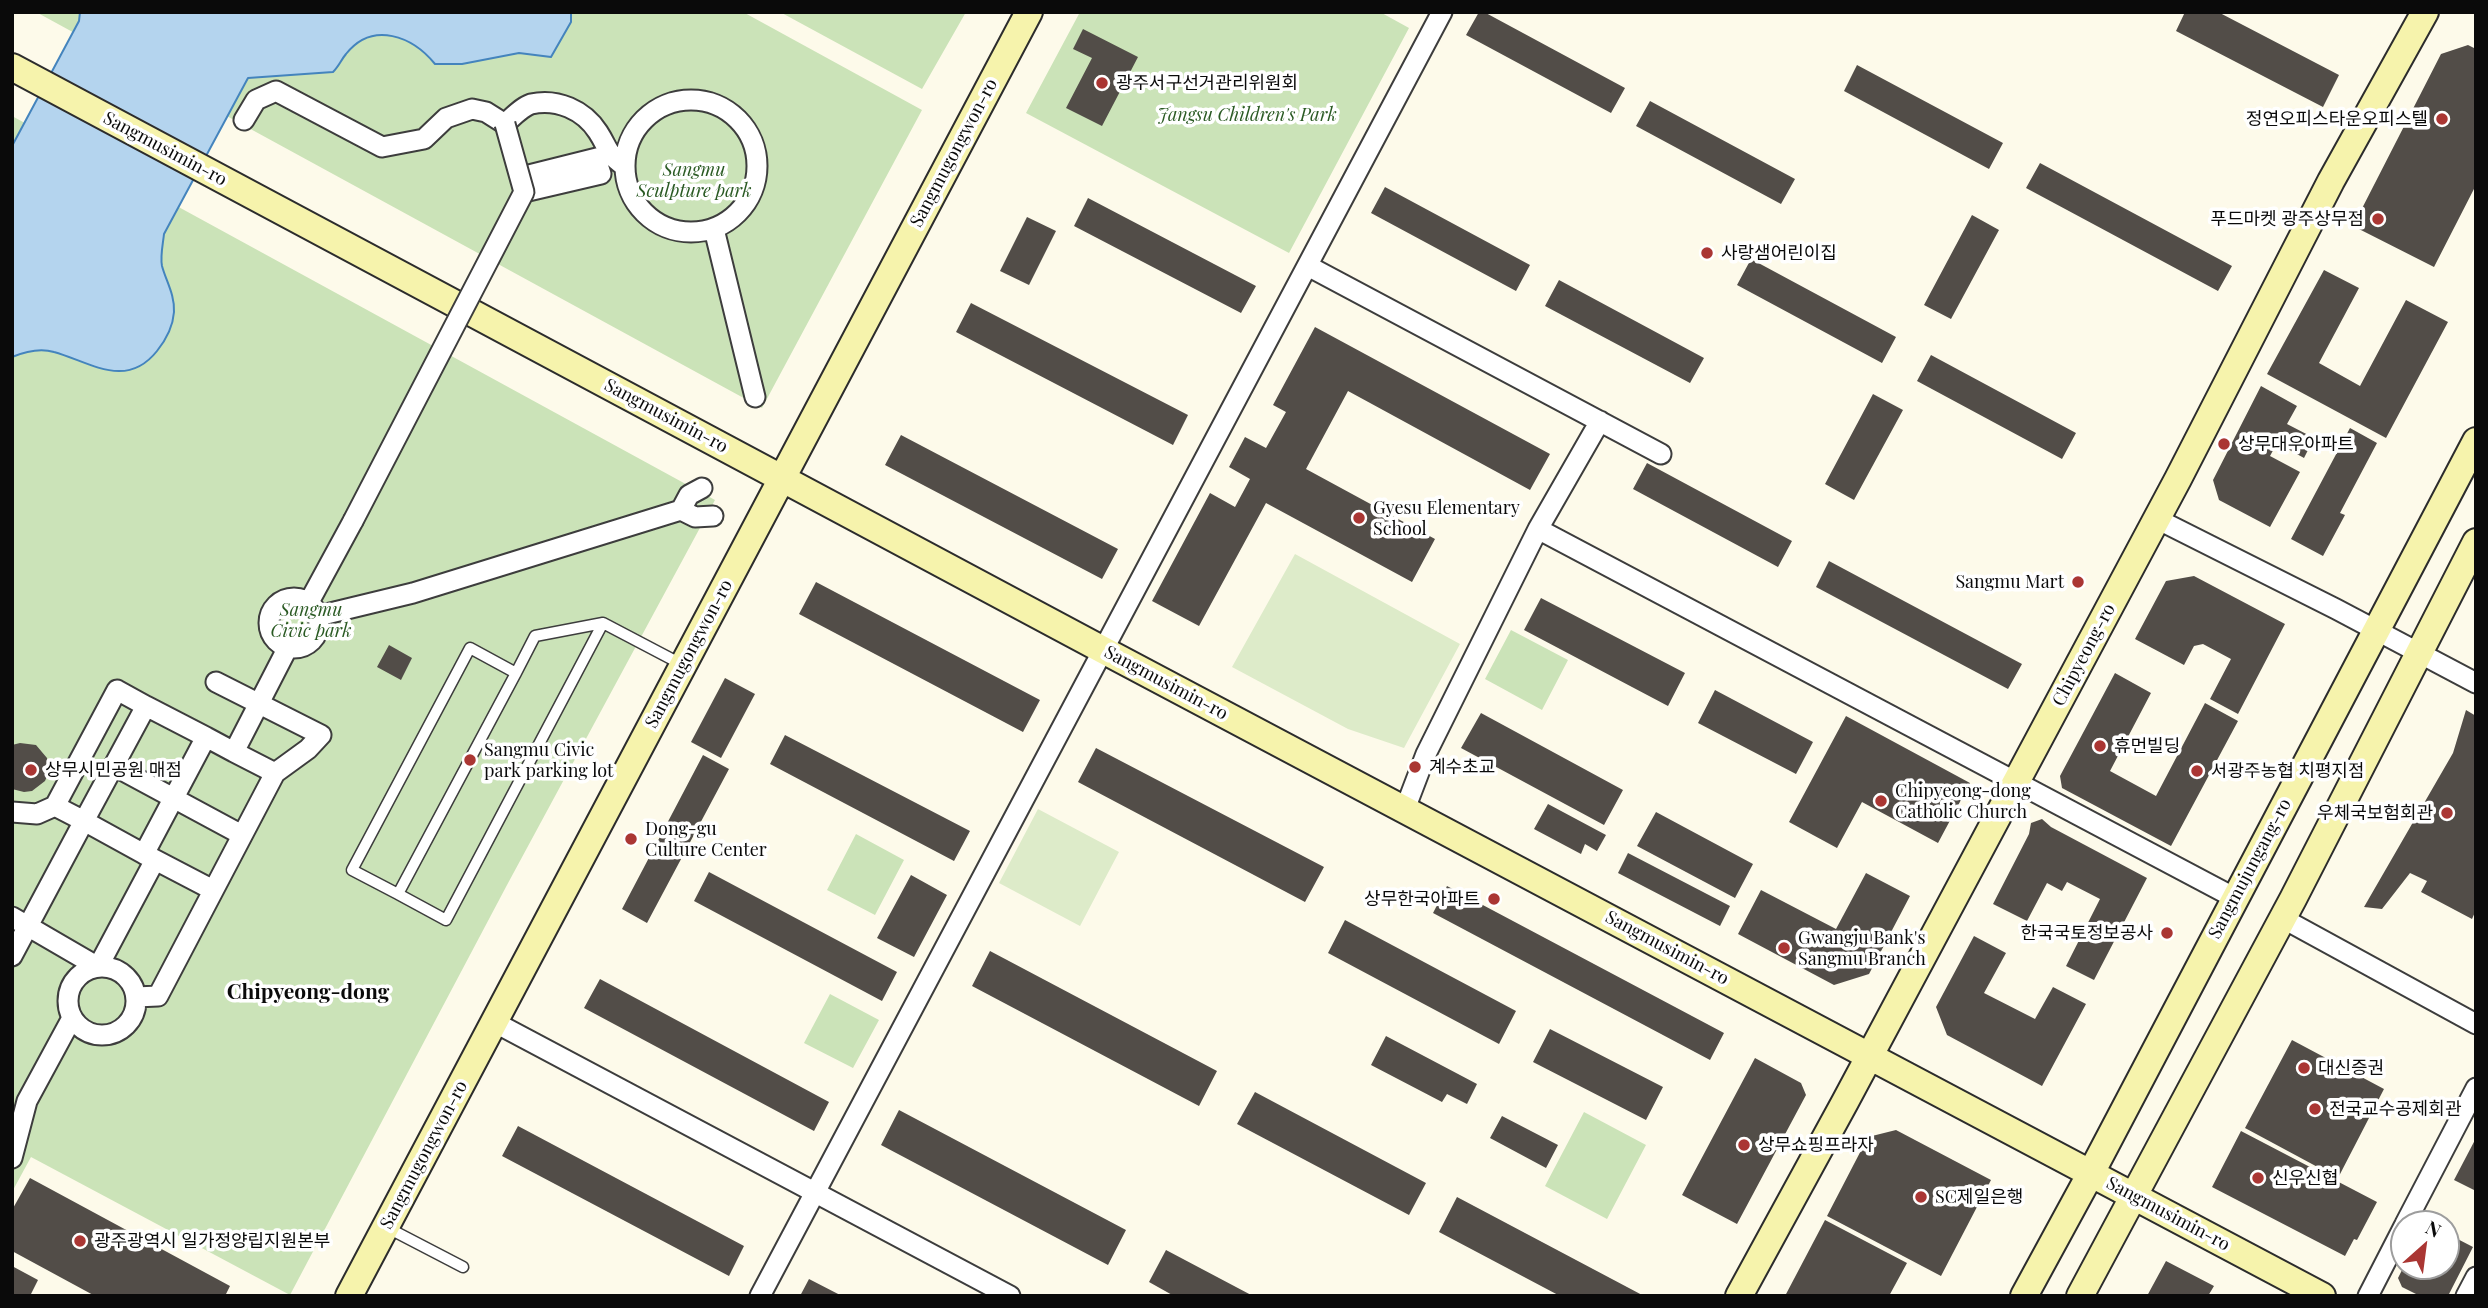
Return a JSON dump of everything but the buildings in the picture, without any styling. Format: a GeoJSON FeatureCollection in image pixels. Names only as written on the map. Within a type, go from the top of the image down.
{"type":"FeatureCollection","features":[{"type":"Feature","properties":{"kind":"street","name":"Sangmugongwon-ro"},"geometry":{"type":"LineString","coordinates":[[349,1296],[1029,12]]}},
{"type":"Feature","properties":{"kind":"street"},"geometry":{"type":"LineString","coordinates":[[760,1296],[1443,12]]}},
{"type":"Feature","properties":{"kind":"street","name":"Chipyeong-ro"},"geometry":{"type":"LineString","coordinates":[[1739,1296],[2157,519],[2331,181],[2425,12]]}},
{"type":"Feature","properties":{"kind":"street","name":"Sangmusimin-ro"},"geometry":{"type":"LineString","coordinates":[[23,73],[1103,650],[1870,1055],[2313,1294]]}},
{"type":"Feature","properties":{"kind":"street"},"geometry":{"type":"LineString","coordinates":[[244,120],[256,100],[276,91],[382,148],[424,139],[446,118],[472,109],[486,112],[508,121],[532,182]]}},
{"type":"Feature","properties":{"kind":"street"},"geometry":{"type":"LineString","coordinates":[[314,609],[302,598],[286,598],[279,602],[269,615],[273,638],[288,647],[305,646],[317,633],[314,609],[353,522],[532,182],[617,160],[641,122],[658,108],[678,101],[701,100],[722,107],[739,120],[752,139],[758,160],[756,182],[748,202],[733,218],[714,229],[692,233],[671,230],[651,220],[636,204],[617,160],[597,131],[577,110],[556,103],[530,104],[508,121]]}},
{"type":"Feature","properties":{"kind":"street"},"geometry":{"type":"LineString","coordinates":[[714,229],[755,397]]}},
{"type":"Feature","properties":{"kind":"street"},"geometry":{"type":"LineString","coordinates":[[1308,266],[1661,454]]}},
{"type":"Feature","properties":{"kind":"street"},"geometry":{"type":"LineString","coordinates":[[1405,809],[1426,754],[1538,529],[1600,421]]}},
{"type":"Feature","properties":{"kind":"street","name":"Sangmujungang-ro"},"geometry":{"type":"LineString","coordinates":[[2024,1296],[2476,442]]}},
{"type":"Feature","properties":{"kind":"street"},"geometry":{"type":"LineString","coordinates":[[681,510],[689,495],[702,488]]}},
{"type":"Feature","properties":{"kind":"street"},"geometry":{"type":"LineString","coordinates":[[314,609],[413,593],[681,510],[695,517],[713,516]]}},
{"type":"Feature","properties":{"kind":"street"},"geometry":{"type":"LineString","coordinates":[[2157,519],[2476,683]]}},
{"type":"Feature","properties":{"kind":"street"},"geometry":{"type":"LineString","coordinates":[[1538,529],[2235,898]]}},
{"type":"Feature","properties":{"kind":"street"},"geometry":{"type":"LineString","coordinates":[[2080,1296],[2282,918],[2476,542]]}},
{"type":"Feature","properties":{"kind":"street"},"geometry":{"type":"LineString","coordinates":[[234,752],[288,647]]}},
{"type":"Feature","properties":{"kind":"street"},"geometry":{"type":"LineString","coordinates":[[136,997],[158,996],[275,773],[308,750],[321,735],[216,682]]}},
{"type":"Feature","properties":{"kind":"street"},"geometry":{"type":"LineString","coordinates":[[12,812],[37,814],[55,806],[117,690],[275,773]]}},
{"type":"Feature","properties":{"kind":"street"},"geometry":{"type":"LineString","coordinates":[[12,956],[20,921],[84,821],[146,706]]}},
{"type":"Feature","properties":{"kind":"street"},"geometry":{"type":"LineString","coordinates":[[20,921],[98,967],[118,971],[127,978],[136,997],[135,1009],[123,1028],[101,1035],[80,1027],[72,1018],[68,995],[79,976],[98,967],[150,857],[174,798],[206,737]]}},
{"type":"Feature","properties":{"kind":"street"},"geometry":{"type":"LineString","coordinates":[[114,766],[242,835]]}},
{"type":"Feature","properties":{"kind":"street"},"geometry":{"type":"LineString","coordinates":[[55,806],[213,890]]}},
{"type":"Feature","properties":{"kind":"street"},"geometry":{"type":"LineString","coordinates":[[2282,918],[2476,1024]]}},
{"type":"Feature","properties":{"kind":"street"},"geometry":{"type":"LineString","coordinates":[[12,1158],[19,1097],[72,1018]]}},
{"type":"Feature","properties":{"kind":"street"},"geometry":{"type":"LineString","coordinates":[[494,1022],[1010,1296]]}},
{"type":"Feature","properties":{"kind":"street"},"geometry":{"type":"LineString","coordinates":[[2413,1210],[2476,1088]]}},
{"type":"Feature","properties":{"kind":"street"},"geometry":{"type":"LineString","coordinates":[[2368,1296],[2390,1254]]}},
{"type":"Feature","properties":{"kind":"street"},"geometry":{"type":"LineString","coordinates":[[2466,1296],[2476,1277]]}},
{"type":"Feature","properties":{"kind":"lane"},"geometry":{"type":"LineString","coordinates":[[516,673],[470,648],[352,870],[446,920],[604,623]]}},
{"type":"Feature","properties":{"kind":"lane"},"geometry":{"type":"LineString","coordinates":[[398,894],[535,636],[604,623],[684,666]]}},
{"type":"Feature","properties":{"kind":"lane"},"geometry":{"type":"LineString","coordinates":[[386,1227],[463,1267]]}},
{"type":"Feature","properties":{"kind":"green space","name":"Sangmu Sculpture park"},"geometry":{"type":"Polygon","coordinates":[[[36,12],[743,12],[922,110],[762,408],[36,12]]]}},
{"type":"Feature","properties":{"kind":"green space"},"geometry":{"type":"Polygon","coordinates":[[[780,12],[966,12],[922,89],[780,12]]]}},
{"type":"Feature","properties":{"kind":"green space","name":"Jangsu Children's Park"},"geometry":{"type":"Polygon","coordinates":[[[1080,12],[1380,12],[1409,28],[1289,253],[1026,113],[1080,12]]]}},
{"type":"Feature","properties":{"kind":"green space","name":"Sangmu Civic park"},"geometry":{"type":"Polygon","coordinates":[[[12,116],[715,500],[290,1295],[31,1157],[12,1192],[12,116]]]}},
{"type":"Feature","properties":{"kind":"green space"},"geometry":{"type":"Polygon","coordinates":[[[1295,554],[1460,644],[1404,748],[1348,729],[1232,667],[1295,554]]]}},
{"type":"Feature","properties":{"kind":"green space"},"geometry":{"type":"Polygon","coordinates":[[[1511,630],[1568,660],[1542,710],[1485,679],[1511,630]]]}},
{"type":"Feature","properties":{"kind":"green space"},"geometry":{"type":"Polygon","coordinates":[[[1038,809],[1119,852],[1080,926],[999,883],[1038,809]]]}},
{"type":"Feature","properties":{"kind":"green space"},"geometry":{"type":"Polygon","coordinates":[[[856,834],[904,860],[875,915],[827,890],[856,834]]]}},
{"type":"Feature","properties":{"kind":"green space"},"geometry":{"type":"Polygon","coordinates":[[[830,994],[879,1020],[853,1068],[804,1043],[830,994]]]}},
{"type":"Feature","properties":{"kind":"green space"},"geometry":{"type":"Polygon","coordinates":[[[1584,1112],[1646,1145],[1607,1219],[1545,1186],[1584,1112]]]}},
{"type":"Feature","properties":{"kind":"water"},"geometry":{"type":"Polygon","coordinates":[[[80,12],[571,12],[571,22],[551,57],[519,53],[462,64],[435,64],[416,46],[392,36],[380,35],[368,37],[357,44],[333,72],[248,78],[164,234],[162,266],[174,306],[168,333],[157,351],[145,363],[120,371],[107,370],[44,350],[12,357],[12,146],[79,21],[80,12]]]}},
{"type":"Feature","properties":{"kind":"place","name":"광주서구선거관리위원회"},"geometry":{"type":"Point","coordinates":[1102,83]}},
{"type":"Feature","properties":{"kind":"place","name":"정연오피스타운오피스텔"},"geometry":{"type":"Point","coordinates":[2442,119]}},
{"type":"Feature","properties":{"kind":"place","name":"푸드마켓 광주상무점"},"geometry":{"type":"Point","coordinates":[2378,219]}},
{"type":"Feature","properties":{"kind":"place","name":"사랑샘어린이집"},"geometry":{"type":"Point","coordinates":[1707,253]}},
{"type":"Feature","properties":{"kind":"place","name":"상무대우아파트"},"geometry":{"type":"Point","coordinates":[2224,444]}},
{"type":"Feature","properties":{"kind":"place","name":"Gyesu Elementary School"},"geometry":{"type":"Point","coordinates":[1359,518]}},
{"type":"Feature","properties":{"kind":"place","name":"Sangmu Mart"},"geometry":{"type":"Point","coordinates":[2078,582]}},
{"type":"Feature","properties":{"kind":"place","name":"휴먼빌딩"},"geometry":{"type":"Point","coordinates":[2100,746]}},
{"type":"Feature","properties":{"kind":"place","name":"Sangmu Civic park parking lot"},"geometry":{"type":"Point","coordinates":[470,760]}},
{"type":"Feature","properties":{"kind":"place","name":"계수초교"},"geometry":{"type":"Point","coordinates":[1415,767]}},
{"type":"Feature","properties":{"kind":"place","name":"상무시민공원 매점"},"geometry":{"type":"Point","coordinates":[31,770]}},
{"type":"Feature","properties":{"kind":"place","name":"서광주농협 치평지점"},"geometry":{"type":"Point","coordinates":[2197,771]}},
{"type":"Feature","properties":{"kind":"place","name":"Chipyeong-dong Catholic Church"},"geometry":{"type":"Point","coordinates":[1881,801]}},
{"type":"Feature","properties":{"kind":"place","name":"우체국보험회관"},"geometry":{"type":"Point","coordinates":[2447,813]}},
{"type":"Feature","properties":{"kind":"place","name":"Dong-gu Culture Center"},"geometry":{"type":"Point","coordinates":[631,839]}},
{"type":"Feature","properties":{"kind":"place","name":"상무한국아파트"},"geometry":{"type":"Point","coordinates":[1494,899]}},
{"type":"Feature","properties":{"kind":"place","name":"한국국토정보공사"},"geometry":{"type":"Point","coordinates":[2167,933]}},
{"type":"Feature","properties":{"kind":"place","name":"Gwangju Bank's Sangmu Branch"},"geometry":{"type":"Point","coordinates":[1784,948]}},
{"type":"Feature","properties":{"kind":"place","name":"대신증권"},"geometry":{"type":"Point","coordinates":[2304,1068]}},
{"type":"Feature","properties":{"kind":"place","name":"전국교수공제회관"},"geometry":{"type":"Point","coordinates":[2315,1109]}},
{"type":"Feature","properties":{"kind":"place","name":"상무쇼핑프라자"},"geometry":{"type":"Point","coordinates":[1744,1145]}},
{"type":"Feature","properties":{"kind":"place","name":"신우신협"},"geometry":{"type":"Point","coordinates":[2258,1178]}},
{"type":"Feature","properties":{"kind":"place","name":"SC제일은행"},"geometry":{"type":"Point","coordinates":[1921,1197]}},
{"type":"Feature","properties":{"kind":"place","name":"광주광역시 일가정양립지원본부"},"geometry":{"type":"Point","coordinates":[80,1241]}},
{"type":"Feature","properties":{"kind":"district","name":"Chipyeong-dong"},"geometry":{"type":"Point","coordinates":[308,992]}}]}
